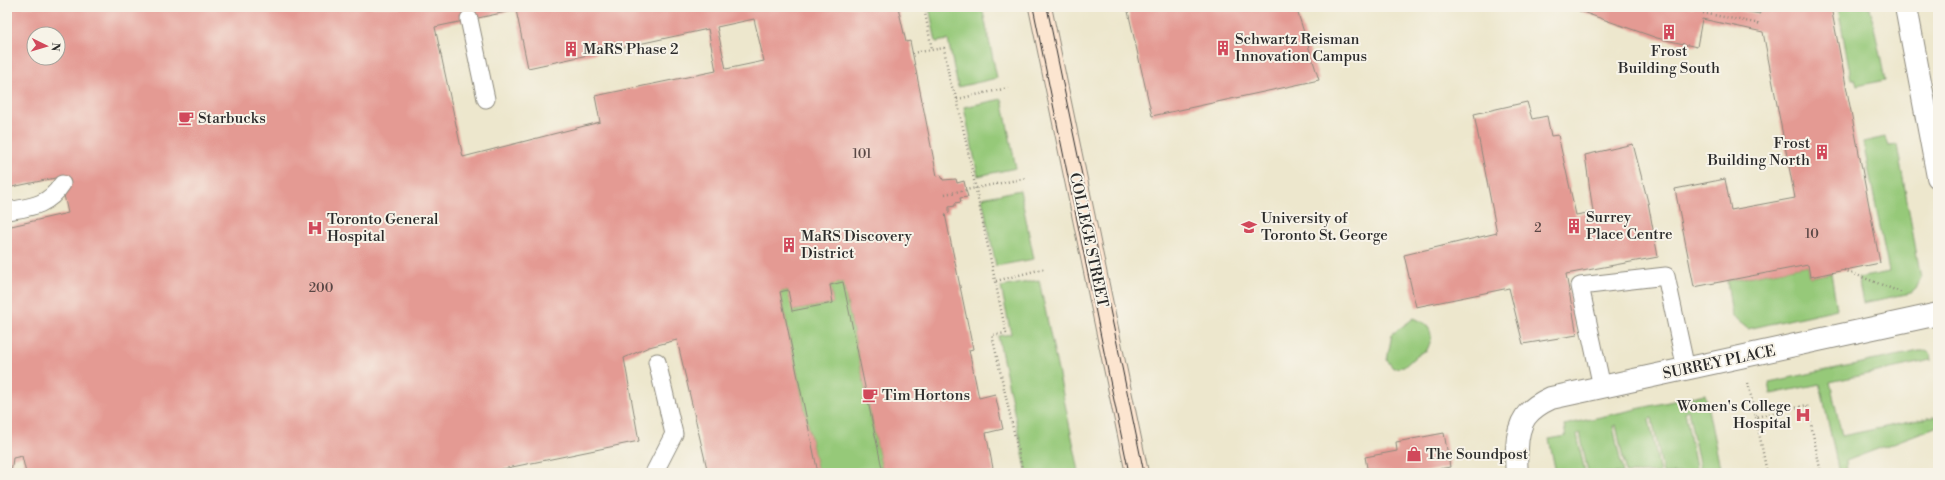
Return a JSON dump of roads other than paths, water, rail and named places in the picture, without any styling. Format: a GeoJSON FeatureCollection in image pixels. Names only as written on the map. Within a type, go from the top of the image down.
{"type":"FeatureCollection","features":[{"type":"Feature","properties":{"kind":"main road","name":"COLLEGE STREET"},"geometry":{"type":"LineString","coordinates":[[1040,7],[1137,473]]}},
{"type":"Feature","properties":{"kind":"street"},"geometry":{"type":"LineString","coordinates":[[1906,7],[1938,177]]}},
{"type":"Feature","properties":{"kind":"street","name":"SURREY PLACE"},"geometry":{"type":"LineString","coordinates":[[1517,473],[1518,436],[1521,424],[1527,415],[1538,404],[1551,398],[1938,314]]}},
{"type":"Feature","properties":{"kind":"lane"},"geometry":{"type":"LineString","coordinates":[[469,20],[486,99]]}},
{"type":"Feature","properties":{"kind":"lane"},"geometry":{"type":"LineString","coordinates":[[7,211],[37,205],[55,195],[62,184]]}},
{"type":"Feature","properties":{"kind":"lane"},"geometry":{"type":"LineString","coordinates":[[1602,387],[1580,286],[1666,276],[1686,369]]}},
{"type":"Feature","properties":{"kind":"lane"},"geometry":{"type":"LineString","coordinates":[[654,473],[674,434],[657,362]]}},
{"type":"Feature","properties":{"kind":"tram line"},"geometry":{"type":"LineString","coordinates":[[1033,7],[1129,473]]}},
{"type":"Feature","properties":{"kind":"tram line"},"geometry":{"type":"LineString","coordinates":[[1047,7],[1144,473]]}},
{"type":"Feature","properties":{"kind":"place","name":"Frost Building South"},"geometry":{"type":"Point","coordinates":[1669,32]}},
{"type":"Feature","properties":{"kind":"place","name":"Schwartz Reisman Innovation Campus"},"geometry":{"type":"Point","coordinates":[1223,48]}},
{"type":"Feature","properties":{"kind":"place","name":"MaRS Phase 2"},"geometry":{"type":"Point","coordinates":[571,49]}},
{"type":"Feature","properties":{"kind":"place","name":"Starbucks"},"geometry":{"type":"Point","coordinates":[186,118]}},
{"type":"Feature","properties":{"kind":"place","name":"Frost Building North"},"geometry":{"type":"Point","coordinates":[1822,152]}},
{"type":"Feature","properties":{"kind":"place","name":"Surrey Place Centre"},"geometry":{"type":"Point","coordinates":[1574,226]}},
{"type":"Feature","properties":{"kind":"place","name":"University of Toronto St. George"},"geometry":{"type":"Point","coordinates":[1249,227]}},
{"type":"Feature","properties":{"kind":"place","name":"Toronto General Hospital"},"geometry":{"type":"Point","coordinates":[315,228]}},
{"type":"Feature","properties":{"kind":"place","name":"MaRS Discovery District"},"geometry":{"type":"Point","coordinates":[789,245]}},
{"type":"Feature","properties":{"kind":"place","name":"Tim Hortons"},"geometry":{"type":"Point","coordinates":[870,395]}},
{"type":"Feature","properties":{"kind":"place","name":"Women's College Hospital"},"geometry":{"type":"Point","coordinates":[1803,415]}},
{"type":"Feature","properties":{"kind":"place","name":"The Soundpost"},"geometry":{"type":"Point","coordinates":[1414,454]}}]}
